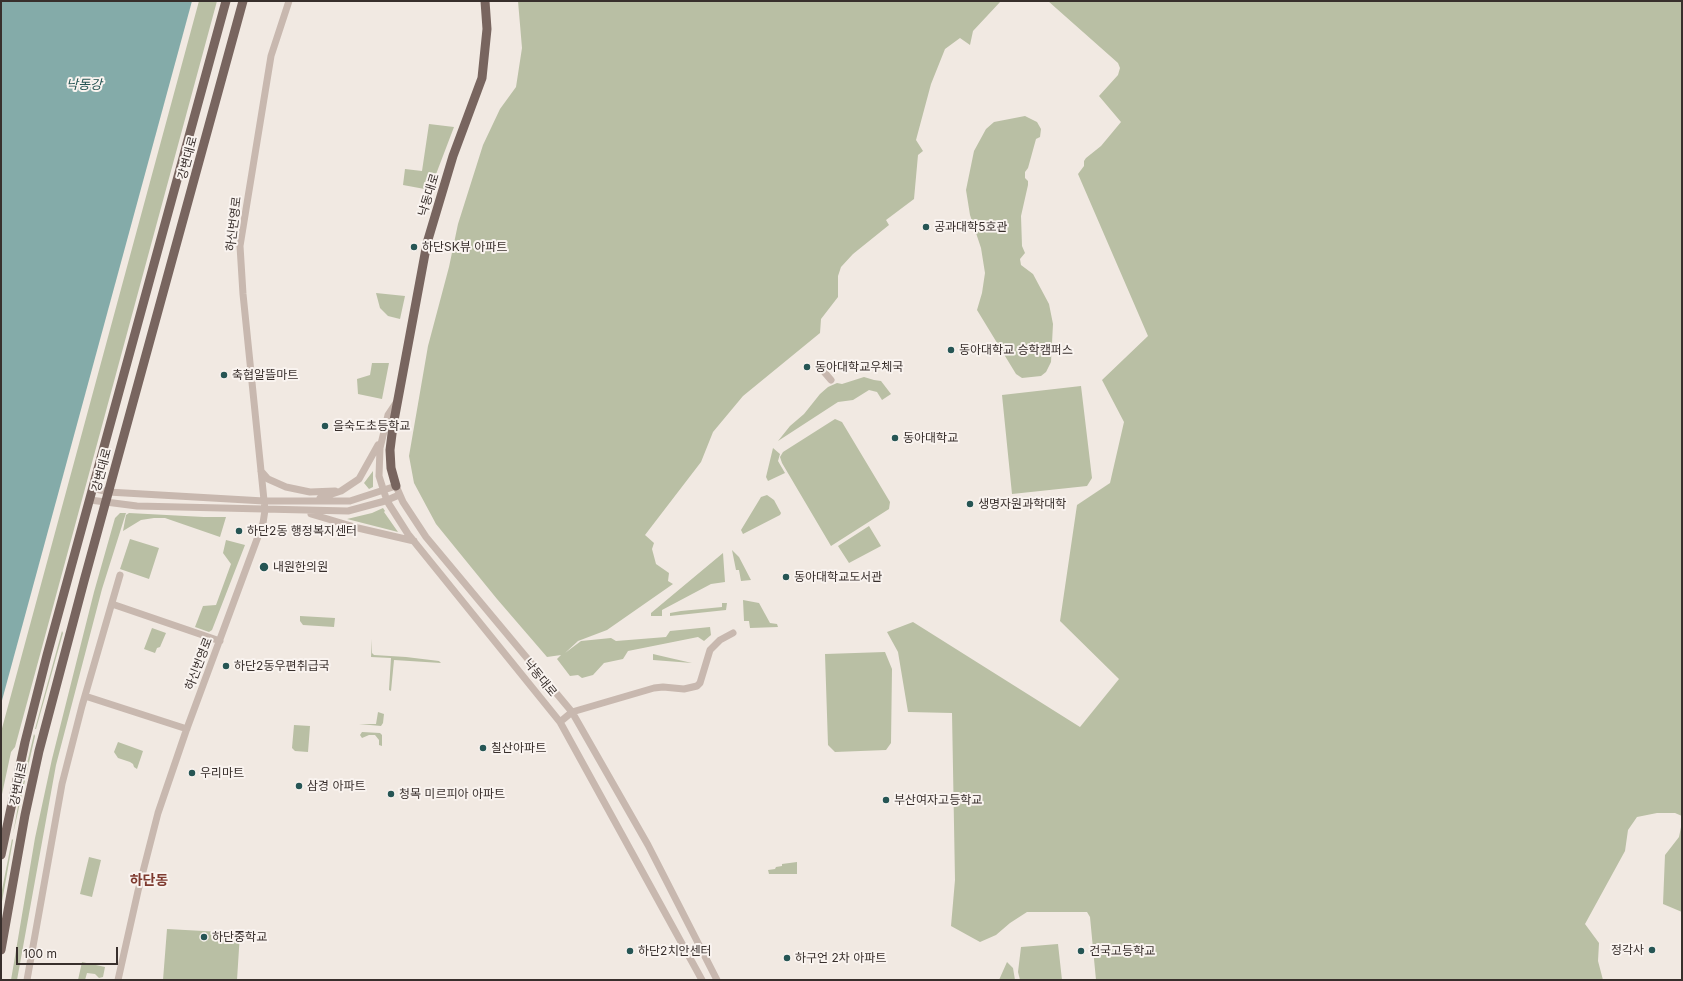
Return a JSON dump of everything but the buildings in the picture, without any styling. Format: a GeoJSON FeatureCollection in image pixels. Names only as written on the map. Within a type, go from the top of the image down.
{"type":"FeatureCollection","features":[{"type":"Feature","properties":{"kind":"main road","name":"강변대로"},"geometry":{"type":"LineString","coordinates":[[1,855],[25,742],[226,1]]}},
{"type":"Feature","properties":{"kind":"main road","name":"강변대로"},"geometry":{"type":"LineString","coordinates":[[1,950],[25,815],[39,751],[108,492],[243,1]]}},
{"type":"Feature","properties":{"kind":"main road","name":"낙동대로"},"geometry":{"type":"LineString","coordinates":[[398,491],[391,468],[390,450],[393,426],[427,243],[453,156],[482,78],[487,29],[484,1]]}},
{"type":"Feature","properties":{"kind":"street","name":"하신번영로"},"geometry":{"type":"LineString","coordinates":[[118,980],[138,891],[158,813],[187,729],[260,535],[265,510],[243,294],[240,246],[271,56],[289,1]]}},
{"type":"Feature","properties":{"kind":"street"},"geometry":{"type":"LineString","coordinates":[[825,373],[831,380]]}},
{"type":"Feature","properties":{"kind":"street","name":"낙동대로"},"geometry":{"type":"LineString","coordinates":[[398,400],[388,415],[378,462],[379,476],[387,500],[414,541],[560,722],[702,980]]}},
{"type":"Feature","properties":{"kind":"street"},"geometry":{"type":"LineString","coordinates":[[304,501],[328,496],[341,491],[359,479],[365,472],[382,439]]}},
{"type":"Feature","properties":{"kind":"street"},"geometry":{"type":"LineString","coordinates":[[261,471],[268,480],[286,487],[310,492],[341,491]]}},
{"type":"Feature","properties":{"kind":"street"},"geometry":{"type":"LineString","coordinates":[[93,488],[108,492],[264,501],[350,501],[383,491],[398,491]]}},
{"type":"Feature","properties":{"kind":"street"},"geometry":{"type":"LineString","coordinates":[[90,500],[137,506],[348,511],[387,500],[398,491]]}},
{"type":"Feature","properties":{"kind":"street","name":"낙동대로"},"geometry":{"type":"LineString","coordinates":[[398,491],[426,537],[572,712],[648,844],[717,980]]}},
{"type":"Feature","properties":{"kind":"street"},"geometry":{"type":"LineString","coordinates":[[301,511],[358,528],[414,541]]}},
{"type":"Feature","properties":{"kind":"street"},"geometry":{"type":"LineString","coordinates":[[27,980],[62,784],[85,696],[120,575]]}},
{"type":"Feature","properties":{"kind":"street"},"geometry":{"type":"LineString","coordinates":[[112,604],[220,641]]}},
{"type":"Feature","properties":{"kind":"street"},"geometry":{"type":"LineString","coordinates":[[560,722],[572,712],[654,688],[663,687],[684,689],[697,686],[700,683],[710,650],[720,640],[733,633]]}},
{"type":"Feature","properties":{"kind":"street"},"geometry":{"type":"LineString","coordinates":[[85,696],[187,729]]}},
{"type":"Feature","properties":{"kind":"green space"},"geometry":{"type":"Polygon","coordinates":[[[199,1],[217,1],[15,747],[11,752],[1,799],[1,732],[199,1]]]}},
{"type":"Feature","properties":{"kind":"green space"},"geometry":{"type":"Polygon","coordinates":[[[518,1],[1001,1],[973,31],[970,45],[960,38],[945,49],[931,84],[916,140],[923,151],[918,155],[914,199],[886,220],[889,225],[853,254],[841,267],[838,276],[838,297],[821,319],[820,333],[743,396],[713,432],[701,462],[645,535],[654,543],[652,549],[656,564],[669,573],[668,581],[673,584],[607,630],[578,641],[565,653],[581,641],[611,638],[616,641],[666,637],[670,631],[710,627],[711,635],[704,641],[698,637],[628,651],[623,659],[604,663],[593,675],[582,678],[578,675],[570,676],[557,659],[561,655],[547,657],[497,599],[436,524],[414,483],[409,456],[428,346],[449,267],[458,224],[483,145],[500,109],[516,87],[522,48],[518,1]]]}},
{"type":"Feature","properties":{"kind":"green space"},"geometry":{"type":"Polygon","coordinates":[[[1048,1],[1682,1],[1682,816],[1675,813],[1657,813],[1637,817],[1628,830],[1625,851],[1585,924],[1599,943],[1598,961],[1603,980],[1096,980],[1090,917],[1087,912],[1027,912],[1010,923],[996,935],[980,942],[951,926],[955,880],[952,713],[908,712],[898,652],[887,632],[913,622],[1080,727],[1119,679],[1060,621],[1077,505],[1110,483],[1124,422],[1102,380],[1148,336],[1078,174],[1084,166],[1084,161],[1086,158],[1101,146],[1121,122],[1099,96],[1118,75],[1120,68],[1118,63],[1048,1]]]}},
{"type":"Feature","properties":{"kind":"green space"},"geometry":{"type":"Polygon","coordinates":[[[1025,116],[1037,122],[1041,129],[1040,137],[1036,139],[1028,168],[1025,172],[1025,178],[1028,181],[1028,185],[1021,216],[1022,246],[1025,253],[1020,259],[1021,265],[1033,274],[1049,304],[1053,324],[1051,362],[1046,372],[1041,376],[1022,378],[1016,374],[977,310],[982,293],[985,273],[981,248],[970,215],[966,190],[974,151],[986,129],[994,122],[1025,116]]]}},
{"type":"Feature","properties":{"kind":"green space"},"geometry":{"type":"Polygon","coordinates":[[[429,124],[454,127],[430,190],[403,185],[405,169],[422,171],[429,124]]]}},
{"type":"Feature","properties":{"kind":"green space"},"geometry":{"type":"Polygon","coordinates":[[[376,293],[405,296],[400,319],[388,316],[380,308],[376,293]]]}},
{"type":"Feature","properties":{"kind":"green space"},"geometry":{"type":"Polygon","coordinates":[[[372,363],[389,363],[382,399],[358,394],[357,379],[370,375],[372,363]]]}},
{"type":"Feature","properties":{"kind":"green space"},"geometry":{"type":"Polygon","coordinates":[[[864,377],[881,381],[891,394],[882,400],[877,392],[869,390],[853,400],[838,402],[778,441],[790,426],[804,414],[820,394],[828,387],[837,383],[842,384],[864,377]]]}},
{"type":"Feature","properties":{"kind":"green space"},"geometry":{"type":"Polygon","coordinates":[[[1081,386],[1092,478],[1087,486],[1012,494],[1002,395],[1081,386]]]}},
{"type":"Feature","properties":{"kind":"green space"},"geometry":{"type":"Polygon","coordinates":[[[835,419],[842,422],[890,502],[889,509],[831,546],[782,463],[780,457],[783,452],[835,419]]]}},
{"type":"Feature","properties":{"kind":"green space"},"geometry":{"type":"Polygon","coordinates":[[[773,448],[780,454],[778,461],[785,473],[768,481],[766,477],[773,448]]]}},
{"type":"Feature","properties":{"kind":"green space"},"geometry":{"type":"Polygon","coordinates":[[[373,471],[373,487],[369,489],[364,483],[373,471]]]}},
{"type":"Feature","properties":{"kind":"green space"},"geometry":{"type":"Polygon","coordinates":[[[767,495],[774,500],[781,513],[780,515],[743,534],[741,530],[761,497],[767,495]]]}},
{"type":"Feature","properties":{"kind":"green space"},"geometry":{"type":"Polygon","coordinates":[[[383,508],[385,511],[384,512],[398,532],[347,519],[372,513],[383,508]]]}},
{"type":"Feature","properties":{"kind":"green space"},"geometry":{"type":"Polygon","coordinates":[[[120,513],[126,513],[102,589],[56,765],[17,980],[11,980],[35,838],[52,759],[94,592],[115,518],[120,513]]]}},
{"type":"Feature","properties":{"kind":"green space"},"geometry":{"type":"Polygon","coordinates":[[[129,513],[226,517],[220,537],[165,518],[141,520],[123,531],[126,515],[129,513]]]}},
{"type":"Feature","properties":{"kind":"green space"},"geometry":{"type":"Polygon","coordinates":[[[869,526],[881,546],[849,563],[838,546],[869,526]]]}},
{"type":"Feature","properties":{"kind":"green space"},"geometry":{"type":"Polygon","coordinates":[[[130,539],[159,548],[149,579],[120,569],[130,539]]]}},
{"type":"Feature","properties":{"kind":"green space"},"geometry":{"type":"Polygon","coordinates":[[[226,540],[245,545],[212,630],[209,632],[195,627],[203,606],[216,605],[231,564],[223,553],[226,540]]]}},
{"type":"Feature","properties":{"kind":"green space"},"geometry":{"type":"Polygon","coordinates":[[[732,550],[739,557],[751,580],[741,581],[739,570],[736,570],[732,550]]]}},
{"type":"Feature","properties":{"kind":"green space"},"geometry":{"type":"Polygon","coordinates":[[[723,553],[725,582],[711,584],[662,610],[662,616],[651,616],[651,613],[723,553]]]}},
{"type":"Feature","properties":{"kind":"green space"},"geometry":{"type":"Polygon","coordinates":[[[743,600],[759,603],[770,623],[777,624],[778,627],[750,628],[749,621],[744,621],[743,600]]]}},
{"type":"Feature","properties":{"kind":"green space"},"geometry":{"type":"Polygon","coordinates":[[[722,603],[727,603],[726,610],[670,616],[670,613],[681,611],[722,607],[722,603]]]}},
{"type":"Feature","properties":{"kind":"green space"},"geometry":{"type":"Polygon","coordinates":[[[300,616],[335,618],[334,627],[303,625],[300,621],[300,616]]]}},
{"type":"Feature","properties":{"kind":"green space"},"geometry":{"type":"Polygon","coordinates":[[[152,628],[166,633],[160,647],[157,648],[155,653],[144,649],[152,628]]]}},
{"type":"Feature","properties":{"kind":"green space"},"geometry":{"type":"Polygon","coordinates":[[[62,631],[63,633],[35,729],[62,631]]]}},
{"type":"Feature","properties":{"kind":"green space"},"geometry":{"type":"Polygon","coordinates":[[[372,639],[372,653],[374,655],[406,657],[439,661],[441,663],[394,660],[391,691],[389,690],[391,658],[371,657],[372,639]]]}},
{"type":"Feature","properties":{"kind":"green space"},"geometry":{"type":"Polygon","coordinates":[[[885,652],[892,669],[891,743],[886,750],[835,752],[828,745],[825,654],[885,652]]]}},
{"type":"Feature","properties":{"kind":"green space"},"geometry":{"type":"Polygon","coordinates":[[[653,654],[670,658],[692,663],[653,660],[653,654]]]}},
{"type":"Feature","properties":{"kind":"green space"},"geometry":{"type":"Polygon","coordinates":[[[378,712],[384,714],[383,723],[381,726],[359,724],[376,724],[378,712]]]}},
{"type":"Feature","properties":{"kind":"green space"},"geometry":{"type":"Polygon","coordinates":[[[294,725],[310,726],[308,752],[295,751],[292,748],[294,725]]]}},
{"type":"Feature","properties":{"kind":"green space"},"geometry":{"type":"Polygon","coordinates":[[[362,732],[380,733],[382,735],[382,746],[379,745],[379,740],[375,735],[369,735],[362,738],[360,735],[362,732]]]}},
{"type":"Feature","properties":{"kind":"green space"},"geometry":{"type":"Polygon","coordinates":[[[34,734],[35,736],[13,834],[21,789],[34,734]]]}},
{"type":"Feature","properties":{"kind":"green space"},"geometry":{"type":"Polygon","coordinates":[[[118,742],[143,751],[137,769],[130,762],[118,758],[114,752],[118,742]]]}},
{"type":"Feature","properties":{"kind":"green space"},"geometry":{"type":"Polygon","coordinates":[[[1682,822],[1682,912],[1663,904],[1665,855],[1679,837],[1682,822]]]}},
{"type":"Feature","properties":{"kind":"green space"},"geometry":{"type":"Polygon","coordinates":[[[12,839],[13,840],[1,907],[1,895],[12,839]]]}},
{"type":"Feature","properties":{"kind":"green space"},"geometry":{"type":"Polygon","coordinates":[[[89,857],[101,860],[92,897],[80,894],[89,857]]]}},
{"type":"Feature","properties":{"kind":"green space"},"geometry":{"type":"Polygon","coordinates":[[[797,862],[797,874],[769,874],[768,870],[782,866],[782,864],[797,862]]]}},
{"type":"Feature","properties":{"kind":"green space"},"geometry":{"type":"Polygon","coordinates":[[[167,929],[240,933],[237,980],[163,980],[167,929]]]}},
{"type":"Feature","properties":{"kind":"green space"},"geometry":{"type":"Polygon","coordinates":[[[1058,944],[1062,980],[1020,980],[1018,972],[1021,947],[1058,944]]]}},
{"type":"Feature","properties":{"kind":"green space"},"geometry":{"type":"Polygon","coordinates":[[[82,962],[105,967],[103,977],[99,978],[95,974],[87,973],[85,980],[78,980],[82,962]]]}},
{"type":"Feature","properties":{"kind":"green space"},"geometry":{"type":"Polygon","coordinates":[[[1007,962],[1013,968],[1015,980],[999,980],[1007,962]]]}},
{"type":"Feature","properties":{"kind":"water","name":"낙동강"},"geometry":{"type":"Polygon","coordinates":[[[1,1],[192,1],[1,704],[1,1]]]}},
{"type":"Feature","properties":{"kind":"place","name":"공과대학5호관"},"geometry":{"type":"Point","coordinates":[926,227]}},
{"type":"Feature","properties":{"kind":"place","name":"하단SK뷰 아파트"},"geometry":{"type":"Point","coordinates":[414,247]}},
{"type":"Feature","properties":{"kind":"place","name":"동아대학교 승학캠퍼스"},"geometry":{"type":"Point","coordinates":[951,350]}},
{"type":"Feature","properties":{"kind":"place","name":"동아대학교우체국"},"geometry":{"type":"Point","coordinates":[807,367]}},
{"type":"Feature","properties":{"kind":"place","name":"축협알뜰마트"},"geometry":{"type":"Point","coordinates":[224,375]}},
{"type":"Feature","properties":{"kind":"place","name":"을숙도초등학교"},"geometry":{"type":"Point","coordinates":[325,426]}},
{"type":"Feature","properties":{"kind":"place","name":"동아대학교"},"geometry":{"type":"Point","coordinates":[895,438]}},
{"type":"Feature","properties":{"kind":"place","name":"생명자원과학대학"},"geometry":{"type":"Point","coordinates":[970,504]}},
{"type":"Feature","properties":{"kind":"place","name":"하단2동 행정복지센터"},"geometry":{"type":"Point","coordinates":[239,531]}},
{"type":"Feature","properties":{"kind":"place","name":"내원한의원"},"geometry":{"type":"Point","coordinates":[264,567]}},
{"type":"Feature","properties":{"kind":"place","name":"동아대학교도서관"},"geometry":{"type":"Point","coordinates":[786,577]}},
{"type":"Feature","properties":{"kind":"place","name":"하단2동우편취급국"},"geometry":{"type":"Point","coordinates":[226,666]}},
{"type":"Feature","properties":{"kind":"place","name":"칠산아파트"},"geometry":{"type":"Point","coordinates":[483,748]}},
{"type":"Feature","properties":{"kind":"place","name":"우리마트"},"geometry":{"type":"Point","coordinates":[192,773]}},
{"type":"Feature","properties":{"kind":"place","name":"삼경 아파트"},"geometry":{"type":"Point","coordinates":[299,786]}},
{"type":"Feature","properties":{"kind":"place","name":"청목 미르피아 아파트"},"geometry":{"type":"Point","coordinates":[391,794]}},
{"type":"Feature","properties":{"kind":"place","name":"부산여자고등학교"},"geometry":{"type":"Point","coordinates":[886,800]}},
{"type":"Feature","properties":{"kind":"place","name":"하단중학교"},"geometry":{"type":"Point","coordinates":[204,937]}},
{"type":"Feature","properties":{"kind":"place","name":"정각사"},"geometry":{"type":"Point","coordinates":[1652,950]}},
{"type":"Feature","properties":{"kind":"place","name":"하단2치안센터"},"geometry":{"type":"Point","coordinates":[630,951]}},
{"type":"Feature","properties":{"kind":"place","name":"건국고등학교"},"geometry":{"type":"Point","coordinates":[1081,951]}},
{"type":"Feature","properties":{"kind":"place","name":"하구언 2차 아파트"},"geometry":{"type":"Point","coordinates":[787,958]}},
{"type":"Feature","properties":{"kind":"district","name":"하단동"},"geometry":{"type":"Point","coordinates":[149,881]}}]}
